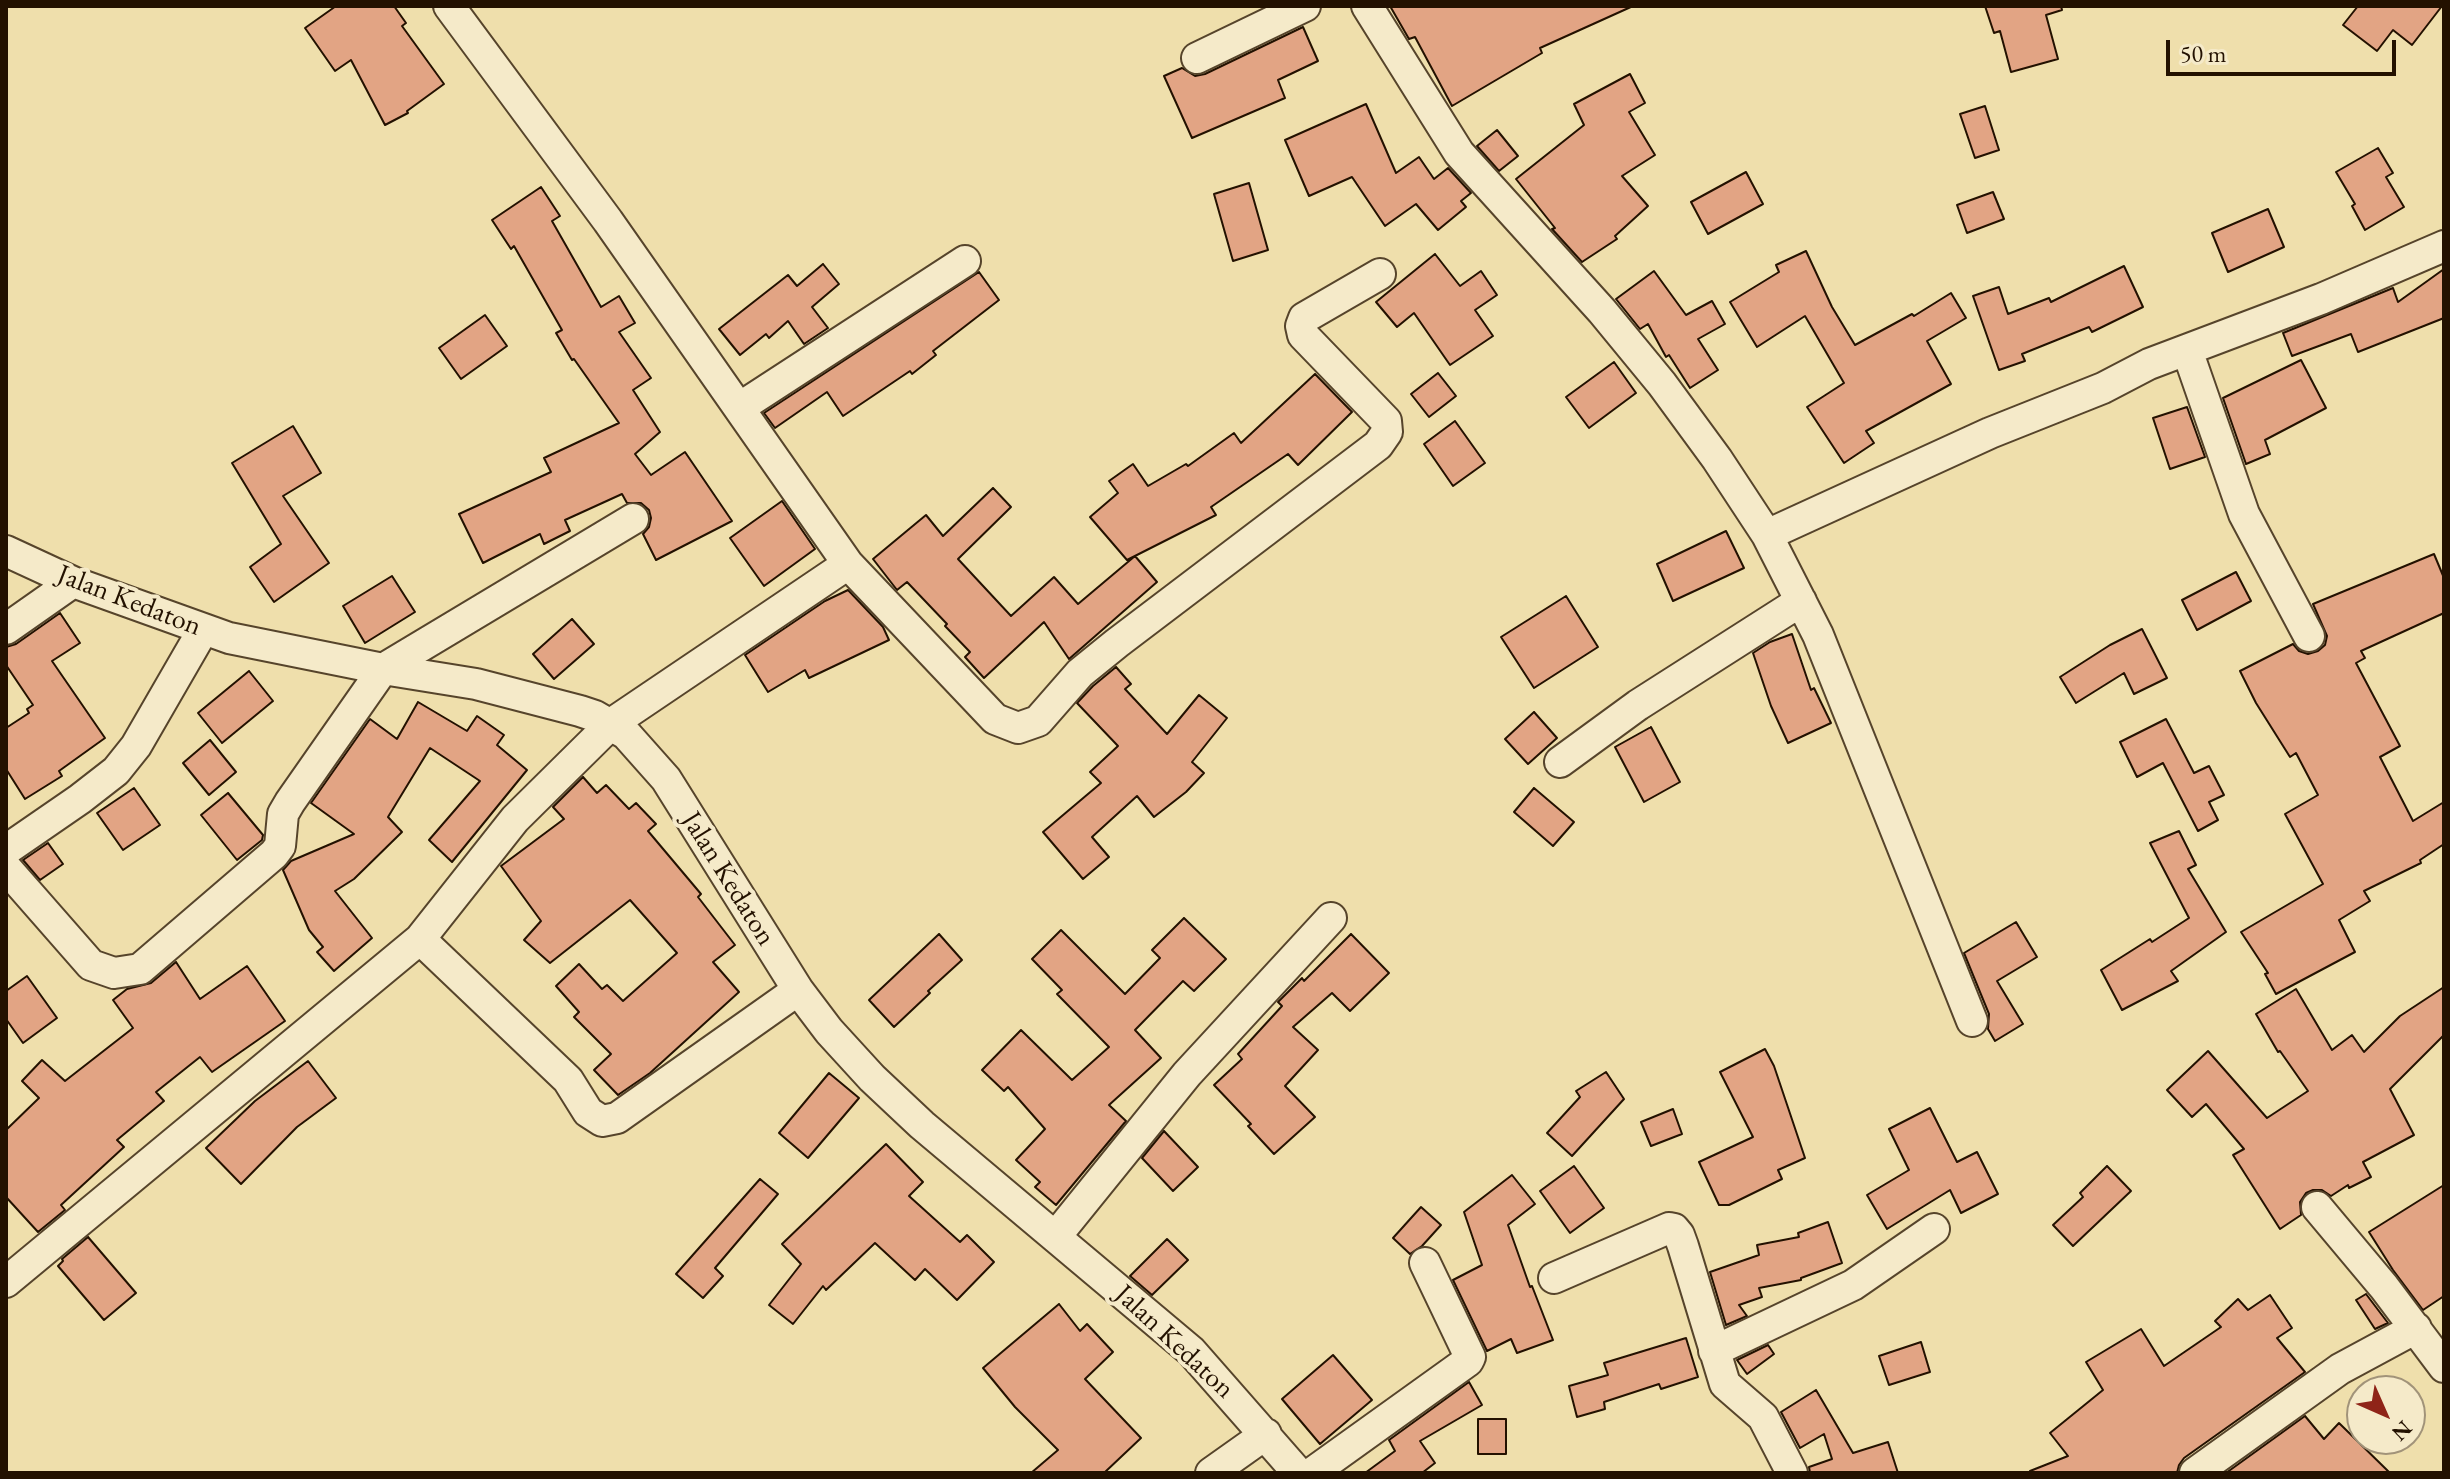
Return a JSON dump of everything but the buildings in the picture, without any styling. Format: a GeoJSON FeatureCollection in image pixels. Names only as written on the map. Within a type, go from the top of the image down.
{"type":"FeatureCollection","features":[{"type":"Feature","properties":{"kind":"street"},"geometry":{"type":"LineString","coordinates":[[449,6],[608,221],[848,564],[995,719],[1018,728],[1038,721],[1080,673],[1378,445],[1387,432],[1386,421],[1303,335],[1301,326],[1304,318],[1380,274]]}},
{"type":"Feature","properties":{"kind":"street"},"geometry":{"type":"LineString","coordinates":[[1197,58],[1305,6]]}},
{"type":"Feature","properties":{"kind":"street"},"geometry":{"type":"LineString","coordinates":[[1367,6],[1459,153],[1602,311],[1662,384],[1767,535],[1818,635],[1972,1021]]}},
{"type":"Feature","properties":{"kind":"street"},"geometry":{"type":"LineString","coordinates":[[1767,535],[1990,433],[2103,388],[2149,364],[2321,299],[2444,246]]}},
{"type":"Feature","properties":{"kind":"street"},"geometry":{"type":"LineString","coordinates":[[739,408],[965,261]]}},
{"type":"Feature","properties":{"kind":"street"},"geometry":{"type":"LineString","coordinates":[[2187,350],[2244,514],[2309,636]]}},
{"type":"Feature","properties":{"kind":"street"},"geometry":{"type":"LineString","coordinates":[[6,868],[91,965],[114,973],[140,969],[274,854],[280,846],[283,814],[290,802],[383,669],[633,519]]}},
{"type":"Feature","properties":{"kind":"street","name":"Jalan Kedaton"},"geometry":{"type":"LineString","coordinates":[[6,551],[73,582],[229,638],[476,684],[580,711],[611,724],[638,745],[666,779],[798,990],[829,1031],[872,1078],[922,1125],[1191,1351],[1298,1473]]}},
{"type":"Feature","properties":{"kind":"street"},"geometry":{"type":"LineString","coordinates":[[6,1282],[420,939],[515,819],[611,724],[848,564]]}},
{"type":"Feature","properties":{"kind":"street"},"geometry":{"type":"LineString","coordinates":[[6,629],[73,582]]}},
{"type":"Feature","properties":{"kind":"street"},"geometry":{"type":"LineString","coordinates":[[1560,762],[1638,705],[1801,601]]}},
{"type":"Feature","properties":{"kind":"street"},"geometry":{"type":"LineString","coordinates":[[6,850],[116,771],[136,746],[203,630]]}},
{"type":"Feature","properties":{"kind":"street"},"geometry":{"type":"LineString","coordinates":[[1056,1236],[1187,1074],[1331,918]]}},
{"type":"Feature","properties":{"kind":"street"},"geometry":{"type":"LineString","coordinates":[[420,939],[568,1080],[588,1112],[602,1121],[617,1118],[798,990]]}},
{"type":"Feature","properties":{"kind":"street"},"geometry":{"type":"LineString","coordinates":[[2317,1207],[2444,1367]]}},
{"type":"Feature","properties":{"kind":"street"},"geometry":{"type":"LineString","coordinates":[[1554,1278],[1669,1228],[1674,1229],[1683,1246],[1725,1384],[1763,1417],[1788,1472]]}},
{"type":"Feature","properties":{"kind":"street"},"geometry":{"type":"LineString","coordinates":[[1714,1351],[1853,1285],[1934,1229]]}},
{"type":"Feature","properties":{"kind":"street"},"geometry":{"type":"LineString","coordinates":[[1312,1473],[1468,1361],[1470,1357],[1425,1263]]}},
{"type":"Feature","properties":{"kind":"street"},"geometry":{"type":"LineString","coordinates":[[2195,1473],[2340,1369],[2416,1328]]}},
{"type":"Feature","properties":{"kind":"street"},"geometry":{"type":"LineString","coordinates":[[1211,1473],[1266,1434]]}}]}
